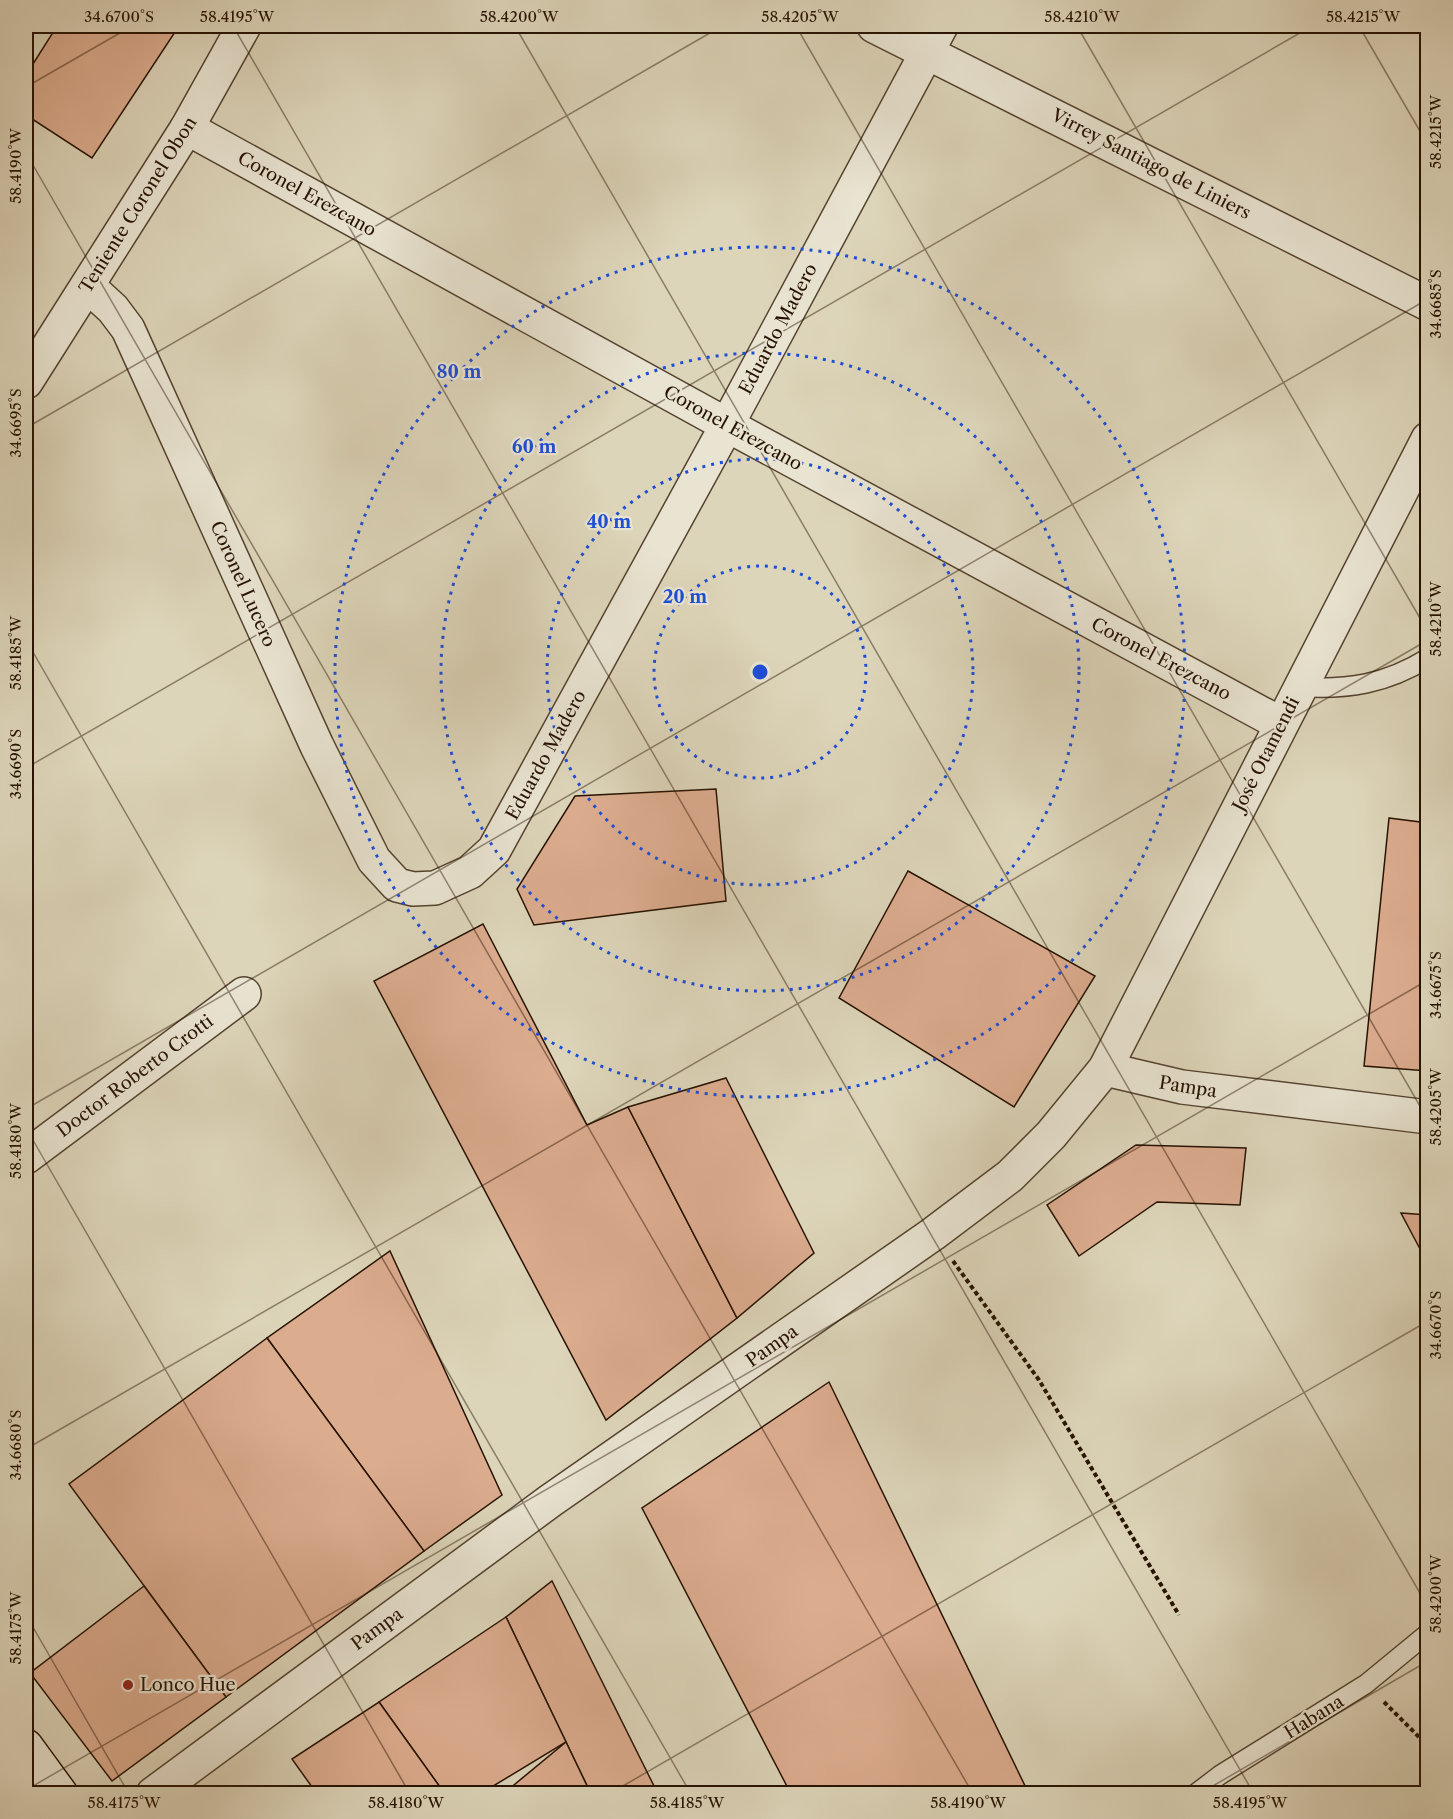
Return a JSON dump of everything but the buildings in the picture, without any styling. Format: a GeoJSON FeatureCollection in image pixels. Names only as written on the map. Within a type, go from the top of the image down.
{"type":"FeatureCollection","features":[{"type":"Feature","properties":{"kind":"street","name":"Teniente Coronel Obon"},"geometry":{"type":"LineString","coordinates":[[26,382],[187,129],[244,26]]}},
{"type":"Feature","properties":{"kind":"street","name":"Virrey Santiago de Liniers"},"geometry":{"type":"LineString","coordinates":[[874,26],[934,38],[1428,304]]}},
{"type":"Feature","properties":{"kind":"street","name":"Eduardo Madero"},"geometry":{"type":"LineString","coordinates":[[397,885],[413,889],[435,888],[470,872],[494,850],[727,425],[934,38]]}},
{"type":"Feature","properties":{"kind":"street","name":"Coronel Erezcano"},"geometry":{"type":"LineString","coordinates":[[187,129],[727,425],[1281,724]]}},
{"type":"Feature","properties":{"kind":"street","name":"Coronel Lucero"},"geometry":{"type":"LineString","coordinates":[[88,286],[113,309],[128,329],[316,746],[374,860],[397,885]]}},
{"type":"Feature","properties":{"kind":"street","name":"José Otamendi"},"geometry":{"type":"LineString","coordinates":[[1105,1068],[1428,439]]}},
{"type":"Feature","properties":{"kind":"street","name":"Doctor Roberto Crotti"},"geometry":{"type":"LineString","coordinates":[[26,1157],[244,994]]}},
{"type":"Feature","properties":{"kind":"street","name":"Pampa"},"geometry":{"type":"LineString","coordinates":[[153,1794],[550,1501],[933,1234],[1010,1176],[1051,1135],[1105,1068],[1144,1080],[1182,1087],[1428,1117]]}},
{"type":"Feature","properties":{"kind":"street"},"geometry":{"type":"LineString","coordinates":[[26,1746],[61,1794]]}},
{"type":"Feature","properties":{"kind":"lane"},"geometry":{"type":"LineString","coordinates":[[1300,687],[1330,689],[1360,686],[1385,679],[1428,658]]}},
{"type":"Feature","properties":{"kind":"lane","name":"Habana"},"geometry":{"type":"LineString","coordinates":[[1195,1794],[1220,1775],[1366,1684],[1428,1633]]}},
{"type":"Feature","properties":{"kind":"path"},"geometry":{"type":"LineString","coordinates":[[933,1234],[1039,1380],[1179,1615]]}},
{"type":"Feature","properties":{"kind":"path"},"geometry":{"type":"LineString","coordinates":[[1366,1684],[1428,1746]]}},
{"type":"Feature","properties":{"kind":"place","name":"Lonco Hue"},"geometry":{"type":"Point","coordinates":[128,1685]}}]}
